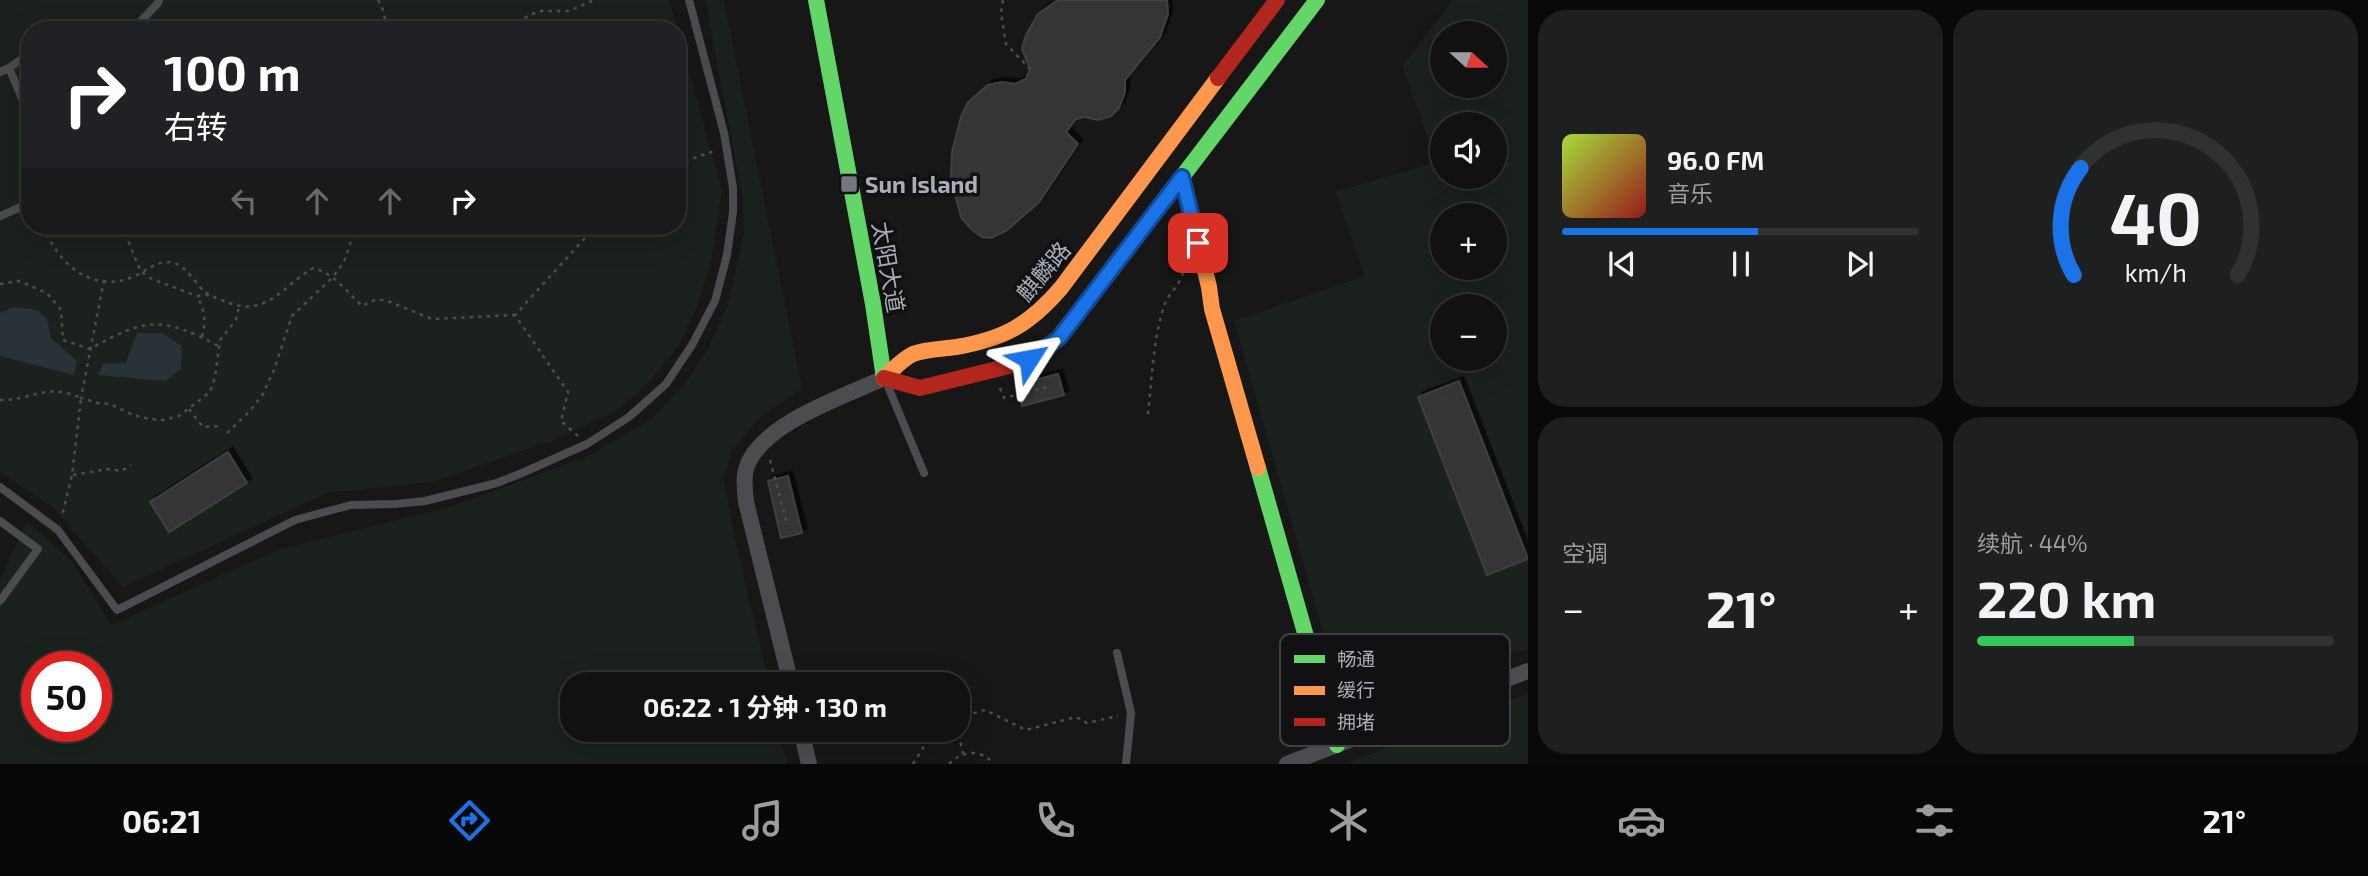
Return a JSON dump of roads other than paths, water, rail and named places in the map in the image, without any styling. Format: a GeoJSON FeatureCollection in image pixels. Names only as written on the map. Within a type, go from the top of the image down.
{"type":"FeatureCollection","features":[{"type":"Feature","properties":{"kind":"main road","name":"太阳大道"},"geometry":{"type":"LineString","coordinates":[[816,0],[873,304],[884,378]]}},
{"type":"Feature","properties":{"kind":"main road","name":"麒麟路"},"geometry":{"type":"LineString","coordinates":[[884,378],[913,354],[980,344],[1012,333],[1034,318],[1061,288],[1277,0]]}},
{"type":"Feature","properties":{"kind":"main road"},"geometry":{"type":"LineString","coordinates":[[884,378],[919,388],[992,371],[1029,359],[1059,338],[1317,0]]}},
{"type":"Feature","properties":{"kind":"main road"},"geometry":{"type":"LineString","coordinates":[[1182,177],[1212,309],[1305,634]]}},
{"type":"Feature","properties":{"kind":"street"},"geometry":{"type":"LineString","coordinates":[[788,672],[746,502],[746,469],[765,440],[810,412],[884,378]]}},
{"type":"Feature","properties":{"kind":"street"},"geometry":{"type":"LineString","coordinates":[[1510,678],[1528,671]]}},
{"type":"Feature","properties":{"kind":"street"},"geometry":{"type":"LineString","coordinates":[[804,742],[809,764]]}},
{"type":"Feature","properties":{"kind":"street"},"geometry":{"type":"LineString","coordinates":[[1287,764],[1334,746]]}},
{"type":"Feature","properties":{"kind":"lane"},"geometry":{"type":"LineString","coordinates":[[141,21],[159,0]]}},
{"type":"Feature","properties":{"kind":"lane"},"geometry":{"type":"LineString","coordinates":[[0,487],[58,530],[117,610],[295,520],[351,505],[395,505],[456,494],[522,473],[587,444],[629,417],[666,384],[705,324],[722,278],[730,234],[733,188],[727,146],[690,0]]}},
{"type":"Feature","properties":{"kind":"lane"},"geometry":{"type":"LineString","coordinates":[[21,59],[4,70],[21,101]]}},
{"type":"Feature","properties":{"kind":"lane"},"geometry":{"type":"LineString","coordinates":[[0,216],[21,207]]}},
{"type":"Feature","properties":{"kind":"lane"},"geometry":{"type":"LineString","coordinates":[[884,378],[924,472]]}},
{"type":"Feature","properties":{"kind":"lane"},"geometry":{"type":"LineString","coordinates":[[0,521],[38,549],[0,601]]}},
{"type":"Feature","properties":{"kind":"lane"},"geometry":{"type":"LineString","coordinates":[[1117,653],[1131,713],[1126,764]]}},
{"type":"Feature","properties":{"kind":"place","name":"Sun Island"},"geometry":{"type":"Point","coordinates":[849,184]}}]}
